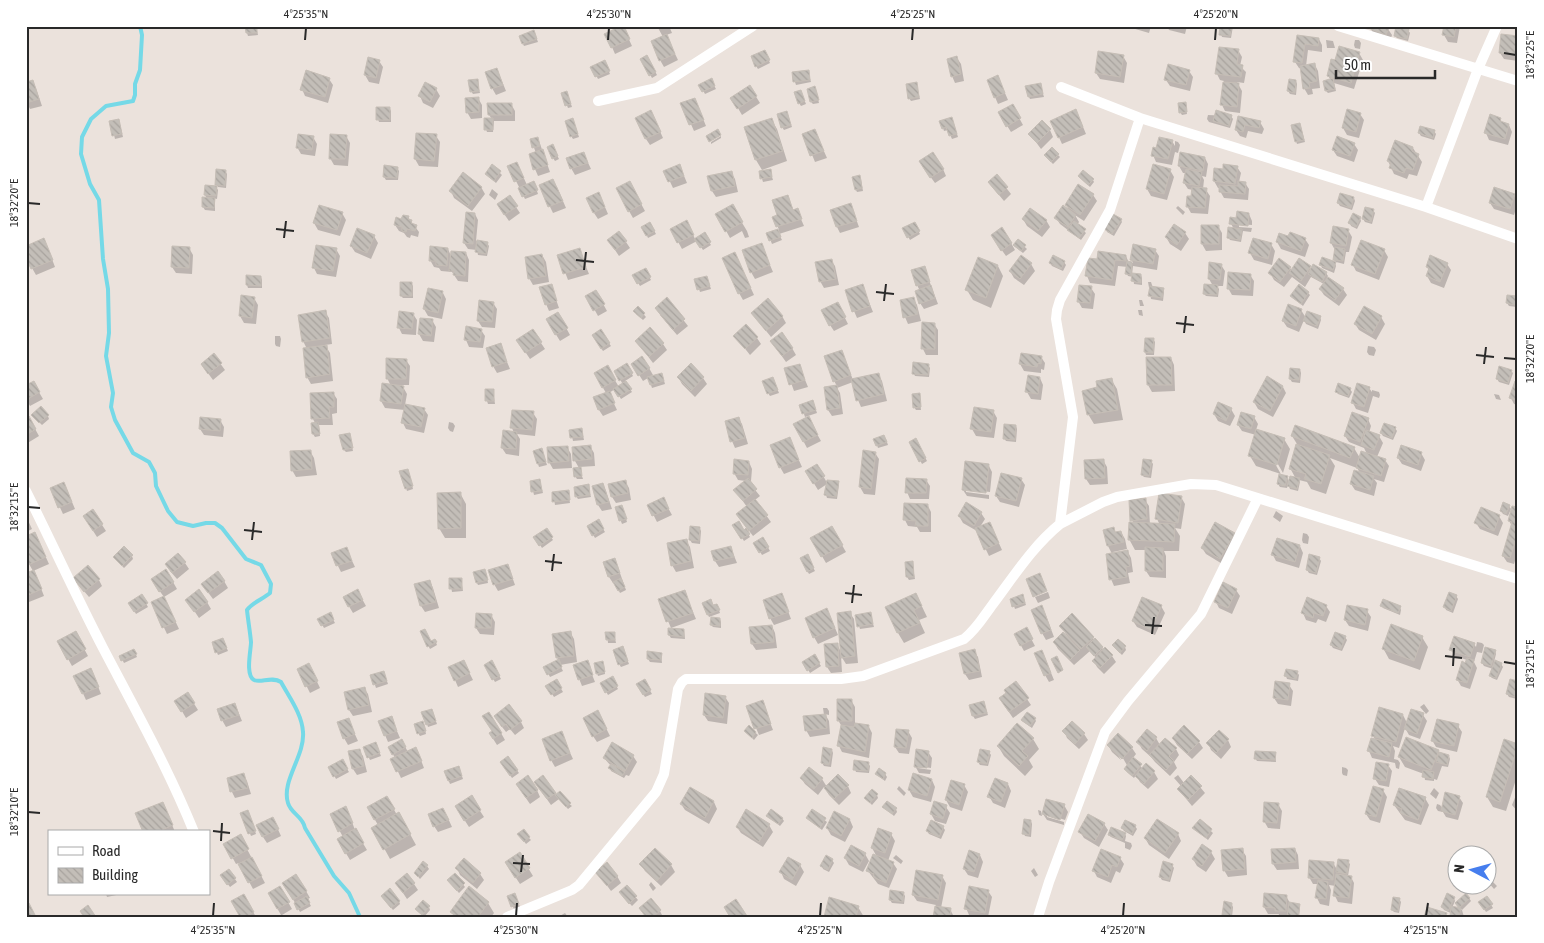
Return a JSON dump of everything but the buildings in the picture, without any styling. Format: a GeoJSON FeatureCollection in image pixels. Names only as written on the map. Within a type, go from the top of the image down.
{"type":"FeatureCollection","features":[{"type":"Feature","properties":{"kind":"street"},"geometry":{"type":"LineString","coordinates":[[598,100],[657,88],[753,26]]}},
{"type":"Feature","properties":{"kind":"street"},"geometry":{"type":"LineString","coordinates":[[1338,26],[1518,81]]}},
{"type":"Feature","properties":{"kind":"street"},"geometry":{"type":"LineString","coordinates":[[1426,207],[1478,69],[1497,26]]}},
{"type":"Feature","properties":{"kind":"street"},"geometry":{"type":"LineString","coordinates":[[1062,87],[1140,118],[1426,207],[1518,239]]}},
{"type":"Feature","properties":{"kind":"street"},"geometry":{"type":"LineString","coordinates":[[1060,524],[1073,418],[1056,320],[1057,310],[1060,300],[1112,205],[1140,118]]}},
{"type":"Feature","properties":{"kind":"street"},"geometry":{"type":"LineString","coordinates":[[507,917],[572,890],[656,792],[664,774],[678,689],[686,679],[853,678],[964,639],[976,628],[1032,551],[1060,524],[1109,499],[1191,484],[1216,485],[1518,580]]}},
{"type":"Feature","properties":{"kind":"street"},"geometry":{"type":"LineString","coordinates":[[26,491],[103,648],[148,730],[177,790],[193,830]]}},
{"type":"Feature","properties":{"kind":"street"},"geometry":{"type":"LineString","coordinates":[[1038,917],[1049,882],[1105,732],[1128,701],[1200,614],[1258,498]]}},
{"type":"Feature","properties":{"kind":"waterway"},"geometry":{"type":"LineString","coordinates":[[140,26],[142,35],[140,70],[135,84],[133,101],[106,106],[91,119],[82,137],[81,154],[90,184],[99,200],[103,259],[108,289],[109,333],[106,356],[113,393],[111,407],[115,420],[133,453],[149,462],[155,473],[156,486],[168,511],[177,522],[193,526],[215,523],[222,528],[246,559],[261,565],[271,584],[270,593],[247,610],[251,642],[249,662],[251,677],[254,680],[278,680],[281,682],[298,712],[302,725],[303,741],[290,777],[287,795],[288,803],[304,824],[334,876],[349,893],[360,917]]}}]}
